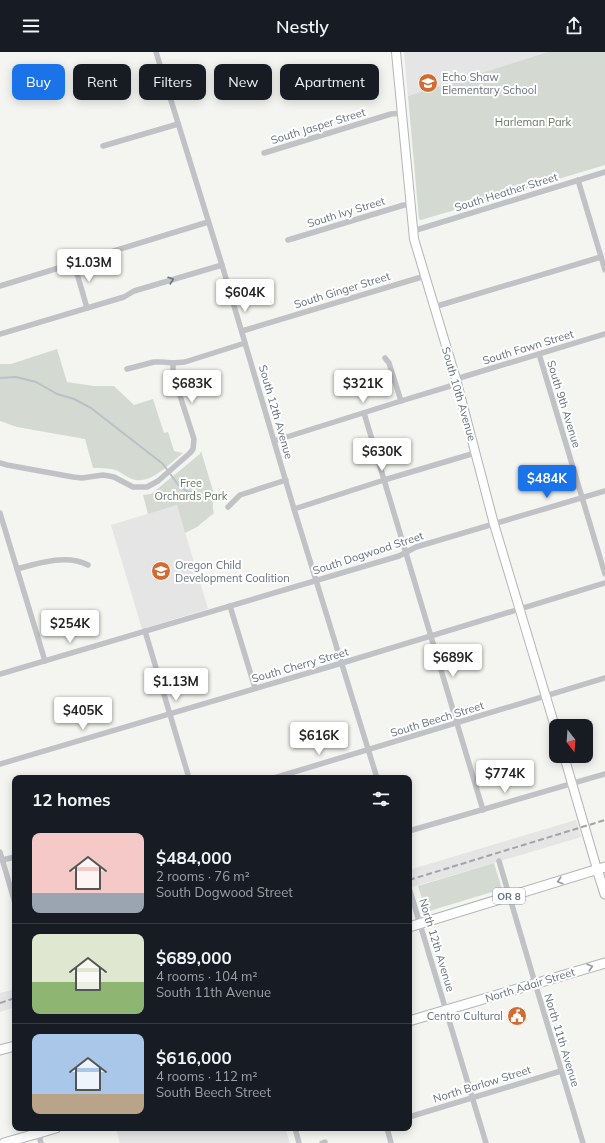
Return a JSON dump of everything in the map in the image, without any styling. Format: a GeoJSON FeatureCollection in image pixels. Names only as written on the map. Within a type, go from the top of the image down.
{"type":"FeatureCollection","features":[{"type":"Feature","properties":{"kind":"main road","name":"South 10th Avenue"},"geometry":{"type":"LineString","coordinates":[[396,52],[414,239],[457,382],[494,524],[553,719]]}},
{"type":"Feature","properties":{"kind":"main road"},"geometry":{"type":"LineString","coordinates":[[566,763],[601,868],[605,894]]}},
{"type":"Feature","properties":{"kind":"main road","name":"OR 8"},"geometry":{"type":"LineString","coordinates":[[412,926],[601,868]]}},
{"type":"Feature","properties":{"kind":"main road","name":"North Adair Street"},"geometry":{"type":"LineString","coordinates":[[412,1020],[605,963]]}},
{"type":"Feature","properties":{"kind":"main road"},"geometry":{"type":"LineString","coordinates":[[0,1050],[12,1048]]}},
{"type":"Feature","properties":{"kind":"main road"},"geometry":{"type":"LineString","coordinates":[[4,1143],[38,1131]]}},
{"type":"Feature","properties":{"kind":"street","name":"South 12th Avenue"},"geometry":{"type":"LineString","coordinates":[[156,52],[376,775]]}},
{"type":"Feature","properties":{"kind":"street","name":"South Jasper Street"},"geometry":{"type":"LineString","coordinates":[[264,153],[391,114],[402,113]]}},
{"type":"Feature","properties":{"kind":"street"},"geometry":{"type":"LineString","coordinates":[[103,146],[178,124]]}},
{"type":"Feature","properties":{"kind":"street","name":"South Heather Street"},"geometry":{"type":"LineString","coordinates":[[413,231],[605,172]]}},
{"type":"Feature","properties":{"kind":"street"},"geometry":{"type":"LineString","coordinates":[[578,180],[605,270]]}},
{"type":"Feature","properties":{"kind":"street","name":"South Ivy Street"},"geometry":{"type":"LineString","coordinates":[[288,240],[404,205],[410,205]]}},
{"type":"Feature","properties":{"kind":"street"},"geometry":{"type":"LineString","coordinates":[[0,286],[208,222]]}},
{"type":"Feature","properties":{"kind":"street"},"geometry":{"type":"LineString","coordinates":[[434,307],[601,257]]}},
{"type":"Feature","properties":{"kind":"street"},"geometry":{"type":"LineString","coordinates":[[74,263],[87,308]]}},
{"type":"Feature","properties":{"kind":"street"},"geometry":{"type":"LineString","coordinates":[[0,334],[124,297],[134,291],[222,265]]}},
{"type":"Feature","properties":{"kind":"street","name":"South Ginger Street"},"geometry":{"type":"LineString","coordinates":[[242,331],[425,276]]}},
{"type":"Feature","properties":{"kind":"street","name":"South Fawn Street"},"geometry":{"type":"LineString","coordinates":[[274,440],[364,413],[539,354],[605,334]]}},
{"type":"Feature","properties":{"kind":"street"},"geometry":{"type":"LineString","coordinates":[[127,369],[154,362],[185,362],[245,343]]}},
{"type":"Feature","properties":{"kind":"street","name":"South 9th Avenue"},"geometry":{"type":"LineString","coordinates":[[539,354],[605,574]]}},
{"type":"Feature","properties":{"kind":"street"},"geometry":{"type":"LineString","coordinates":[[384,358],[389,363],[401,401]]}},
{"type":"Feature","properties":{"kind":"street"},"geometry":{"type":"LineString","coordinates":[[0,463],[73,477],[82,478],[103,475],[109,476],[114,477],[132,487],[152,485],[190,453],[194,445],[193,434],[173,374],[173,363]]}},
{"type":"Feature","properties":{"kind":"street"},"geometry":{"type":"LineString","coordinates":[[364,413],[483,810]]}},
{"type":"Feature","properties":{"kind":"street"},"geometry":{"type":"LineString","coordinates":[[294,509],[384,480],[476,454]]}},
{"type":"Feature","properties":{"kind":"street"},"geometry":{"type":"LineString","coordinates":[[228,507],[240,495],[286,480]]}},
{"type":"Feature","properties":{"kind":"street","name":"South Dogwood Street"},"geometry":{"type":"LineString","coordinates":[[0,674],[399,556],[416,547],[605,491]]}},
{"type":"Feature","properties":{"kind":"street"},"geometry":{"type":"LineString","coordinates":[[0,513],[45,661]]}},
{"type":"Feature","properties":{"kind":"street"},"geometry":{"type":"LineString","coordinates":[[17,569],[41,562],[61,559],[82,562],[88,566]]}},
{"type":"Feature","properties":{"kind":"street","name":"South Cherry Street"},"geometry":{"type":"LineString","coordinates":[[0,764],[520,610],[605,583]]}},
{"type":"Feature","properties":{"kind":"street"},"geometry":{"type":"LineString","coordinates":[[230,606],[255,688]]}},
{"type":"Feature","properties":{"kind":"street"},"geometry":{"type":"LineString","coordinates":[[145,631],[188,775]]}},
{"type":"Feature","properties":{"kind":"street","name":"South Beech Street"},"geometry":{"type":"LineString","coordinates":[[287,775],[605,678]]}},
{"type":"Feature","properties":{"kind":"street"},"geometry":{"type":"LineString","coordinates":[[412,830],[605,774]]}},
{"type":"Feature","properties":{"kind":"street"},"geometry":{"type":"LineString","coordinates":[[0,852],[12,893]]}},
{"type":"Feature","properties":{"kind":"street"},"geometry":{"type":"LineString","coordinates":[[2,860],[12,858]]}},
{"type":"Feature","properties":{"kind":"street","name":"North 11th Avenue"},"geometry":{"type":"LineString","coordinates":[[499,861],[583,1143]]}},
{"type":"Feature","properties":{"kind":"street","name":"North 12th Avenue"},"geometry":{"type":"LineString","coordinates":[[412,897],[486,1143]]}},
{"type":"Feature","properties":{"kind":"street","name":"North Barlow Street"},"geometry":{"type":"LineString","coordinates":[[412,1115],[561,1071]]}},
{"type":"Feature","properties":{"kind":"street"},"geometry":{"type":"LineString","coordinates":[[38,1131],[41,1143]]}},
{"type":"Feature","properties":{"kind":"street"},"geometry":{"type":"LineString","coordinates":[[296,1131],[299,1143]]}},
{"type":"Feature","properties":{"kind":"street"},"geometry":{"type":"LineString","coordinates":[[388,1131],[392,1143]]}},
{"type":"Feature","properties":{"kind":"shaded area","name":"Echo Shaw Elementary School"},"geometry":{"type":"Polygon","coordinates":[[[404,52],[548,52],[408,96],[404,52]]]}},
{"type":"Feature","properties":{"kind":"shaded area","name":"Oregon Child Development Coalition"},"geometry":{"type":"Polygon","coordinates":[[[177,505],[208,609],[142,629],[111,525],[177,505]]]}},
{"type":"Feature","properties":{"kind":"shaded area"},"geometry":{"type":"Polygon","coordinates":[[[576,820],[581,837],[412,887],[412,869],[576,820]]]}},
{"type":"Feature","properties":{"kind":"shaded area"},"geometry":{"type":"Polygon","coordinates":[[[12,990],[12,1008],[0,1012],[0,993],[12,990]]]}},
{"type":"Feature","properties":{"kind":"shaded area"},"geometry":{"type":"Polygon","coordinates":[[[117,1131],[286,1131],[290,1143],[120,1143],[117,1131]]]}},
{"type":"Feature","properties":{"kind":"green space","name":"Harleman Park"},"geometry":{"type":"Polygon","coordinates":[[[548,52],[605,52],[605,165],[421,220],[419,219],[408,96],[548,52]]]}},
{"type":"Feature","properties":{"kind":"green space","name":"Free Orchards Park"},"geometry":{"type":"Polygon","coordinates":[[[57,349],[67,382],[94,386],[114,386],[134,405],[153,399],[164,433],[168,432],[174,451],[183,453],[153,476],[139,480],[132,479],[115,470],[93,468],[85,439],[17,427],[0,421],[0,364],[11,364],[57,349]]]}},
{"type":"Feature","properties":{"kind":"green space","name":"Free Orchards Park"},"geometry":{"type":"Polygon","coordinates":[[[201,451],[214,494],[222,492],[214,501],[214,513],[197,527],[185,533],[177,505],[148,514],[143,495],[151,494],[200,454],[201,451]]]}},
{"type":"Feature","properties":{"kind":"green space"},"geometry":{"type":"Polygon","coordinates":[[[494,863],[502,889],[426,912],[418,886],[494,863]]]}},
{"type":"Feature","properties":{"kind":"waterway"},"geometry":{"type":"LineString","coordinates":[[0,378],[16,377],[36,382],[57,394],[74,399],[91,408],[163,464],[179,486],[188,492],[204,494]]}},
{"type":"Feature","properties":{"kind":"railway"},"geometry":{"type":"LineString","coordinates":[[412,879],[605,820]]}},
{"type":"Feature","properties":{"kind":"railway"},"geometry":{"type":"LineString","coordinates":[[0,1003],[12,999]]}},
{"type":"Feature","properties":{"kind":"place","name":"Echo Shaw Elementary School"},"geometry":{"type":"Point","coordinates":[428,83]}},
{"type":"Feature","properties":{"kind":"place","name":"Oregon Child Development Coalition"},"geometry":{"type":"Point","coordinates":[161,571]}},
{"type":"Feature","properties":{"kind":"place","name":"Centro Cultural"},"geometry":{"type":"Point","coordinates":[517,1016]}}]}
